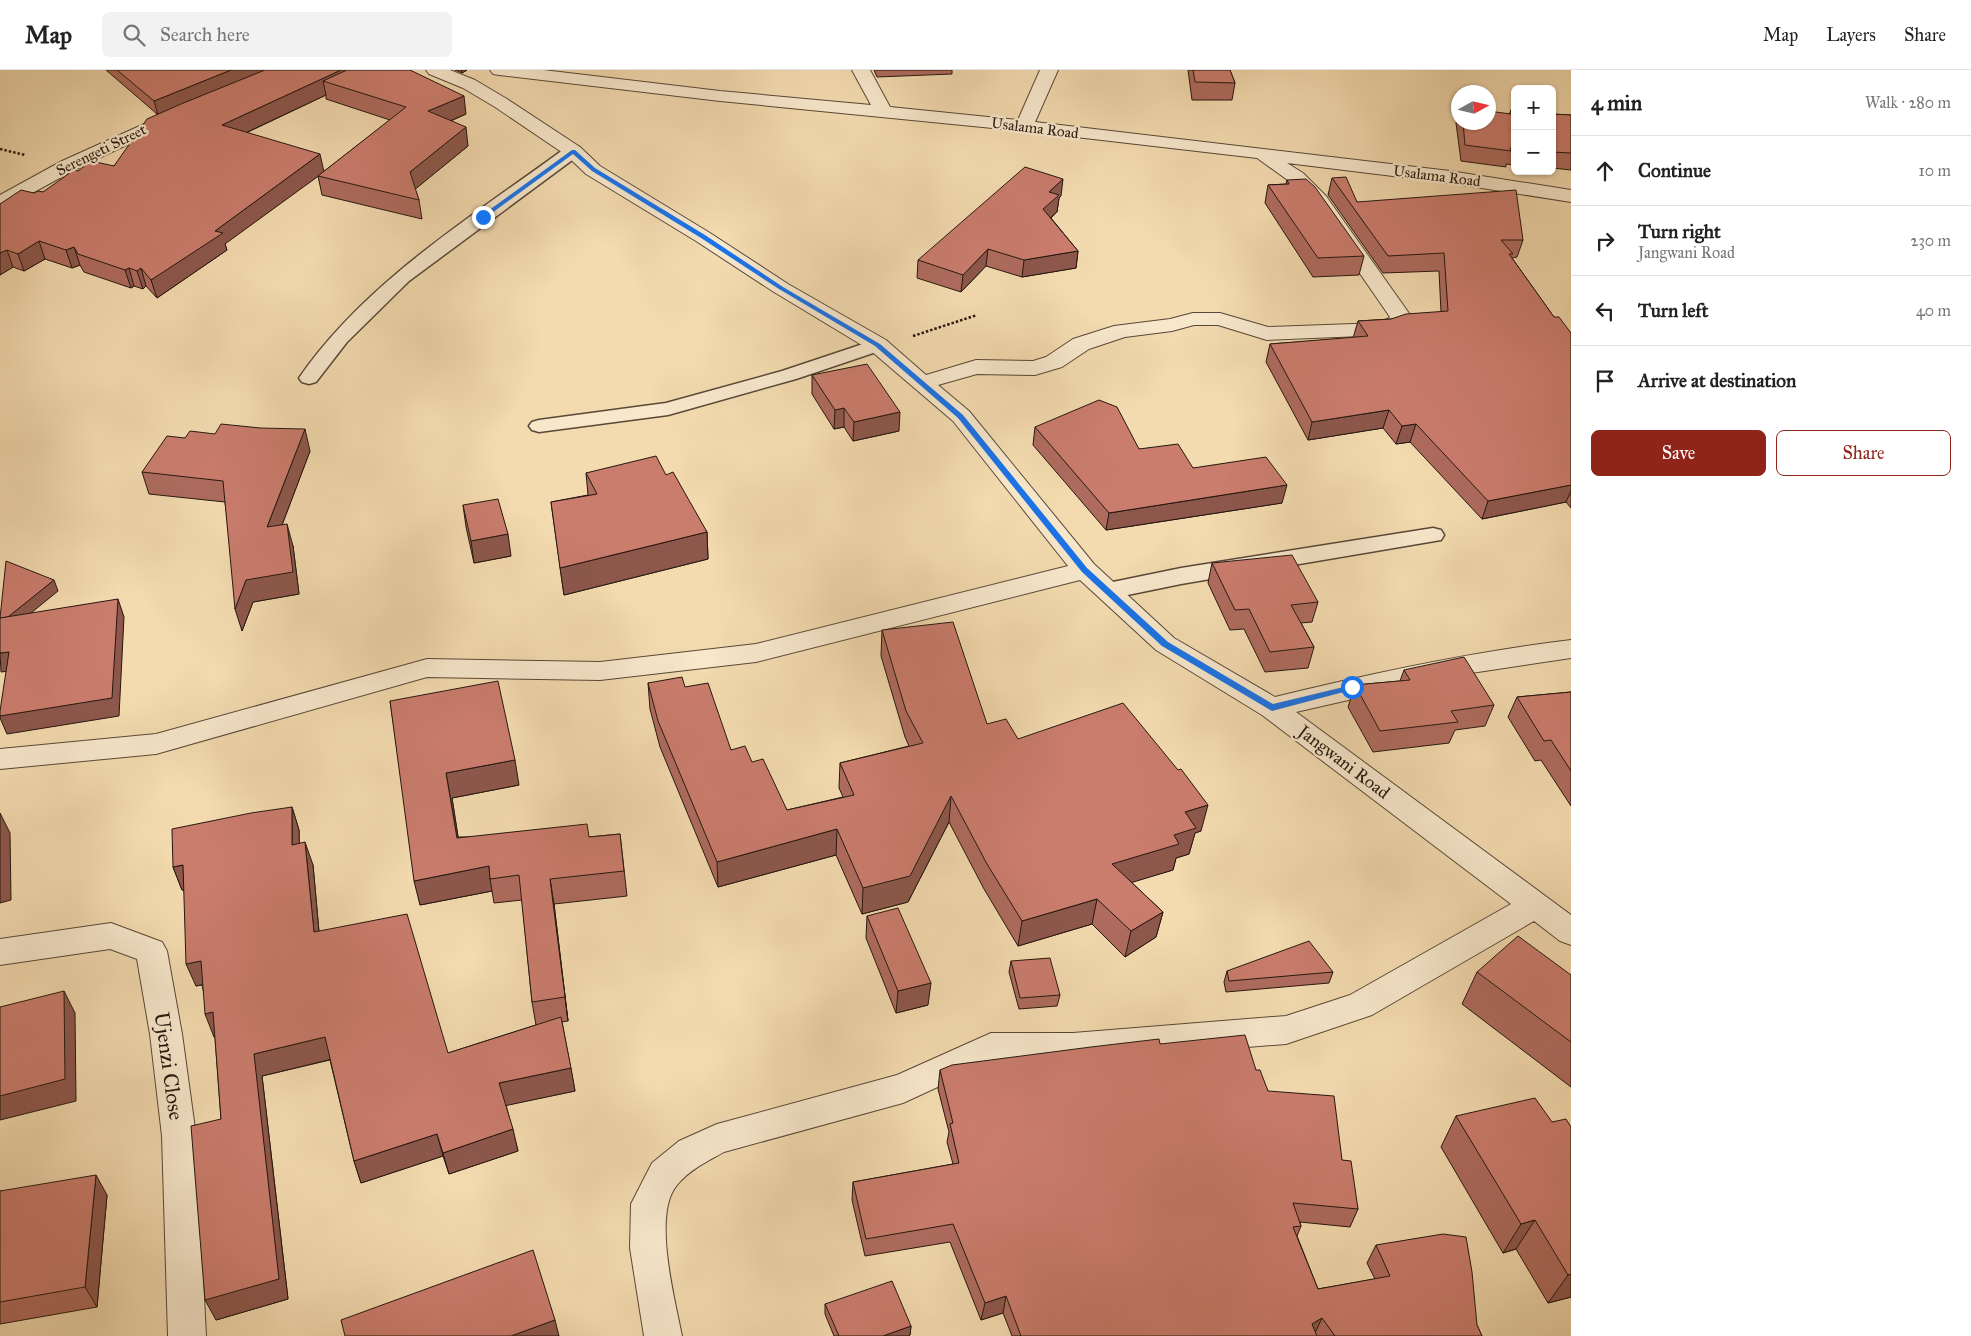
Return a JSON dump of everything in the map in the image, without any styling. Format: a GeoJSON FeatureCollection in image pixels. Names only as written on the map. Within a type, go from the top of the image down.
{"type":"FeatureCollection","features":[{"type":"Feature","properties":{"kind":"street","name":"Jangwani Road"},"geometry":{"type":"LineString","coordinates":[[435,70],[469,84],[574,151],[594,170],[703,237],[781,288],[878,345],[961,416],[1085,570],[1165,644],[1272,708],[1571,932]]}},
{"type":"Feature","properties":{"kind":"street","name":"Usalama Road"},"geometry":{"type":"LineString","coordinates":[[499,70],[720,96],[1024,126],[1258,153],[1316,162],[1450,177],[1571,196]]}},
{"type":"Feature","properties":{"kind":"street"},"geometry":{"type":"LineString","coordinates":[[861,70],[883,112]]}},
{"type":"Feature","properties":{"kind":"street"},"geometry":{"type":"LineString","coordinates":[[1024,126],[1049,70]]}},
{"type":"Feature","properties":{"kind":"street","name":"Serengeti Street"},"geometry":{"type":"LineString","coordinates":[[0,203],[69,165],[192,108]]}},
{"type":"Feature","properties":{"kind":"street"},"geometry":{"type":"LineString","coordinates":[[922,383],[976,367],[1035,368],[1054,362],[1081,344],[1122,331],[1172,325],[1192,319],[1220,319],[1267,334],[1386,329],[1402,319],[1319,200],[1296,177],[1258,153]]}},
{"type":"Feature","properties":{"kind":"street"},"geometry":{"type":"LineString","coordinates":[[0,759],[156,744],[427,668],[600,671],[756,653],[1085,570]]}},
{"type":"Feature","properties":{"kind":"street"},"geometry":{"type":"LineString","coordinates":[[1272,708],[1352,687],[1527,654],[1571,649]]}},
{"type":"Feature","properties":{"kind":"street"},"geometry":{"type":"LineString","coordinates":[[663,1336],[648,1248],[649,1204],[664,1174],[691,1152],[717,1139],[903,1088],[992,1048],[1073,1047],[1286,1030],[1361,1005],[1535,905]]}},
{"type":"Feature","properties":{"kind":"street","name":"Ujenzi Close"},"geometry":{"type":"LineString","coordinates":[[0,952],[110,936],[151,951],[166,1034],[178,1136],[180,1335]]}},
{"type":"Feature","properties":{"kind":"lane"},"geometry":{"type":"LineString","coordinates":[[309,378],[340,338],[402,277],[574,151]]}},
{"type":"Feature","properties":{"kind":"lane"},"geometry":{"type":"LineString","coordinates":[[539,426],[668,410],[789,375],[878,345]]}},
{"type":"Feature","properties":{"kind":"lane"},"geometry":{"type":"LineString","coordinates":[[1108,591],[1181,576],[1433,535]]}},
{"type":"Feature","properties":{"kind":"path"},"geometry":{"type":"LineString","coordinates":[[878,345],[977,315]]}},
{"type":"Feature","properties":{"kind":"building"},"geometry":{"type":"Polygon","coordinates":[[[117,70],[231,70],[154,101],[117,70]]]}},
{"type":"Feature","properties":{"kind":"building"},"geometry":{"type":"Polygon","coordinates":[[[265,70],[341,70],[222,125],[320,154],[215,231],[223,233],[151,280],[141,268],[137,271],[129,268],[125,270],[78,254],[74,247],[66,250],[39,241],[18,254],[7,250],[0,253],[0,204],[21,190],[34,193],[38,191],[43,192],[74,170],[78,171],[91,161],[114,166],[147,119],[265,70]]]}},
{"type":"Feature","properties":{"kind":"building"},"geometry":{"type":"Polygon","coordinates":[[[347,70],[410,70],[464,96],[428,111],[466,127],[410,172],[419,200],[318,176],[406,107],[323,81],[347,70]]]}},
{"type":"Feature","properties":{"kind":"building"},"geometry":{"type":"Polygon","coordinates":[[[1193,70],[1230,70],[1235,83],[1195,82],[1193,70]]]}},
{"type":"Feature","properties":{"kind":"building"},"geometry":{"type":"Polygon","coordinates":[[[1496,112],[1511,114],[1511,151],[1465,145],[1464,130],[1496,130],[1496,112]]]}},
{"type":"Feature","properties":{"kind":"building"},"geometry":{"type":"Polygon","coordinates":[[[1556,114],[1571,115],[1571,153],[1556,152],[1556,114]]]}},
{"type":"Feature","properties":{"kind":"building"},"geometry":{"type":"Polygon","coordinates":[[[1025,167],[1063,179],[1049,192],[1059,195],[1043,209],[1078,251],[1024,260],[988,249],[963,275],[918,260],[1025,167]]]}},
{"type":"Feature","properties":{"kind":"building"},"geometry":{"type":"Polygon","coordinates":[[[1346,177],[1357,202],[1516,190],[1523,240],[1501,240],[1513,254],[1509,254],[1554,317],[1559,317],[1571,333],[1571,485],[1488,501],[1416,424],[1402,426],[1389,410],[1312,422],[1270,344],[1368,336],[1358,321],[1391,319],[1406,314],[1448,311],[1444,253],[1388,256],[1332,178],[1346,177]]]}},
{"type":"Feature","properties":{"kind":"building"},"geometry":{"type":"Polygon","coordinates":[[[1306,179],[1315,187],[1364,256],[1318,258],[1268,185],[1289,184],[1287,180],[1306,179]]]}},
{"type":"Feature","properties":{"kind":"building"},"geometry":{"type":"Polygon","coordinates":[[[867,364],[900,412],[854,422],[844,408],[835,410],[812,375],[867,364]]]}},
{"type":"Feature","properties":{"kind":"building"},"geometry":{"type":"Polygon","coordinates":[[[1099,400],[1117,407],[1139,449],[1178,444],[1193,468],[1266,457],[1287,485],[1109,513],[1035,427],[1099,400]]]}},
{"type":"Feature","properties":{"kind":"building"},"geometry":{"type":"Polygon","coordinates":[[[221,424],[260,428],[305,429],[267,527],[287,524],[293,572],[246,580],[235,609],[223,481],[142,472],[167,436],[185,438],[190,431],[215,434],[221,424]]]}},
{"type":"Feature","properties":{"kind":"building"},"geometry":{"type":"Polygon","coordinates":[[[656,456],[666,475],[673,472],[707,532],[560,568],[551,502],[597,494],[586,473],[656,456]]]}},
{"type":"Feature","properties":{"kind":"building"},"geometry":{"type":"Polygon","coordinates":[[[498,499],[508,534],[471,541],[463,505],[498,499]]]}},
{"type":"Feature","properties":{"kind":"building"},"geometry":{"type":"Polygon","coordinates":[[[1292,555],[1318,602],[1291,605],[1314,647],[1270,652],[1249,609],[1235,610],[1212,563],[1292,555]]]}},
{"type":"Feature","properties":{"kind":"building"},"geometry":{"type":"Polygon","coordinates":[[[6,561],[54,580],[8,617],[0,618],[6,561]]]}},
{"type":"Feature","properties":{"kind":"building"},"geometry":{"type":"Polygon","coordinates":[[[118,599],[112,698],[0,716],[9,652],[0,653],[0,618],[118,599]]]}},
{"type":"Feature","properties":{"kind":"building"},"geometry":{"type":"Polygon","coordinates":[[[953,622],[987,724],[1006,719],[1018,739],[1123,703],[1178,770],[1181,769],[1208,805],[1185,812],[1196,828],[1174,835],[1179,844],[1112,864],[1163,912],[1131,931],[1097,899],[1022,921],[987,864],[951,796],[910,876],[863,888],[837,829],[717,862],[658,721],[648,683],[682,677],[685,687],[708,683],[731,750],[745,746],[752,762],[763,759],[787,810],[854,795],[840,763],[923,743],[906,711],[882,630],[953,622]]]}},
{"type":"Feature","properties":{"kind":"building"},"geometry":{"type":"Polygon","coordinates":[[[1464,657],[1494,705],[1451,711],[1458,722],[1380,731],[1355,685],[1410,680],[1404,670],[1464,657]]]}},
{"type":"Feature","properties":{"kind":"building"},"geometry":{"type":"Polygon","coordinates":[[[498,681],[515,760],[446,773],[457,838],[587,824],[589,837],[620,834],[624,871],[550,879],[565,997],[532,1002],[519,875],[490,879],[489,866],[414,881],[390,701],[498,681]]]}},
{"type":"Feature","properties":{"kind":"building"},"geometry":{"type":"Polygon","coordinates":[[[1571,692],[1571,771],[1551,740],[1544,741],[1517,697],[1571,692]]]}},
{"type":"Feature","properties":{"kind":"building"},"geometry":{"type":"Polygon","coordinates":[[[292,807],[292,845],[305,842],[314,932],[407,914],[448,1053],[561,1017],[571,1068],[499,1083],[513,1129],[443,1153],[437,1134],[354,1161],[325,1037],[254,1054],[279,1279],[205,1300],[191,1126],[221,1119],[213,1012],[205,1014],[201,961],[186,964],[183,865],[173,867],[172,829],[292,807]]]}},
{"type":"Feature","properties":{"kind":"building"},"geometry":{"type":"Polygon","coordinates":[[[898,908],[931,983],[898,991],[867,916],[898,908]]]}},
{"type":"Feature","properties":{"kind":"building"},"geometry":{"type":"Polygon","coordinates":[[[1518,936],[1571,975],[1571,1042],[1477,972],[1518,936]]]}},
{"type":"Feature","properties":{"kind":"building"},"geometry":{"type":"Polygon","coordinates":[[[1309,941],[1333,972],[1229,981],[1227,971],[1309,941]]]}},
{"type":"Feature","properties":{"kind":"building"},"geometry":{"type":"Polygon","coordinates":[[[1050,958],[1060,995],[1020,998],[1011,961],[1050,958]]]}},
{"type":"Feature","properties":{"kind":"building"},"geometry":{"type":"Polygon","coordinates":[[[64,991],[65,1079],[0,1096],[0,1007],[64,991]]]}},
{"type":"Feature","properties":{"kind":"building"},"geometry":{"type":"Polygon","coordinates":[[[1245,1035],[1256,1070],[1260,1070],[1268,1091],[1334,1096],[1342,1160],[1351,1161],[1358,1209],[1293,1203],[1301,1226],[1293,1227],[1318,1289],[1390,1276],[1376,1245],[1443,1234],[1466,1237],[1472,1272],[1477,1325],[1482,1336],[1335,1336],[1322,1318],[1312,1324],[1317,1336],[1021,1336],[1006,1296],[985,1303],[953,1224],[866,1239],[853,1182],[959,1163],[950,1124],[953,1123],[940,1070],[952,1065],[1159,1039],[1160,1044],[1245,1035]]]}},
{"type":"Feature","properties":{"kind":"building"},"geometry":{"type":"Polygon","coordinates":[[[1535,1098],[1552,1122],[1566,1119],[1571,1127],[1571,1274],[1568,1275],[1535,1220],[1521,1224],[1456,1116],[1535,1098]]]}},
{"type":"Feature","properties":{"kind":"building"},"geometry":{"type":"Polygon","coordinates":[[[96,1175],[85,1287],[0,1302],[0,1191],[96,1175]]]}},
{"type":"Feature","properties":{"kind":"building"},"geometry":{"type":"Polygon","coordinates":[[[533,1250],[555,1320],[511,1336],[345,1336],[341,1320],[533,1250]]]}},
{"type":"Feature","properties":{"kind":"building"},"geometry":{"type":"Polygon","coordinates":[[[892,1281],[911,1326],[883,1336],[839,1336],[825,1304],[892,1281]]]}},
{"type":"Feature","properties":{"kind":"route"},"geometry":{"type":"LineString","coordinates":[[483,217],[574,151],[594,170],[703,237],[781,288],[878,345],[961,416],[1085,570],[1165,644],[1272,708],[1352,687]]}}]}
